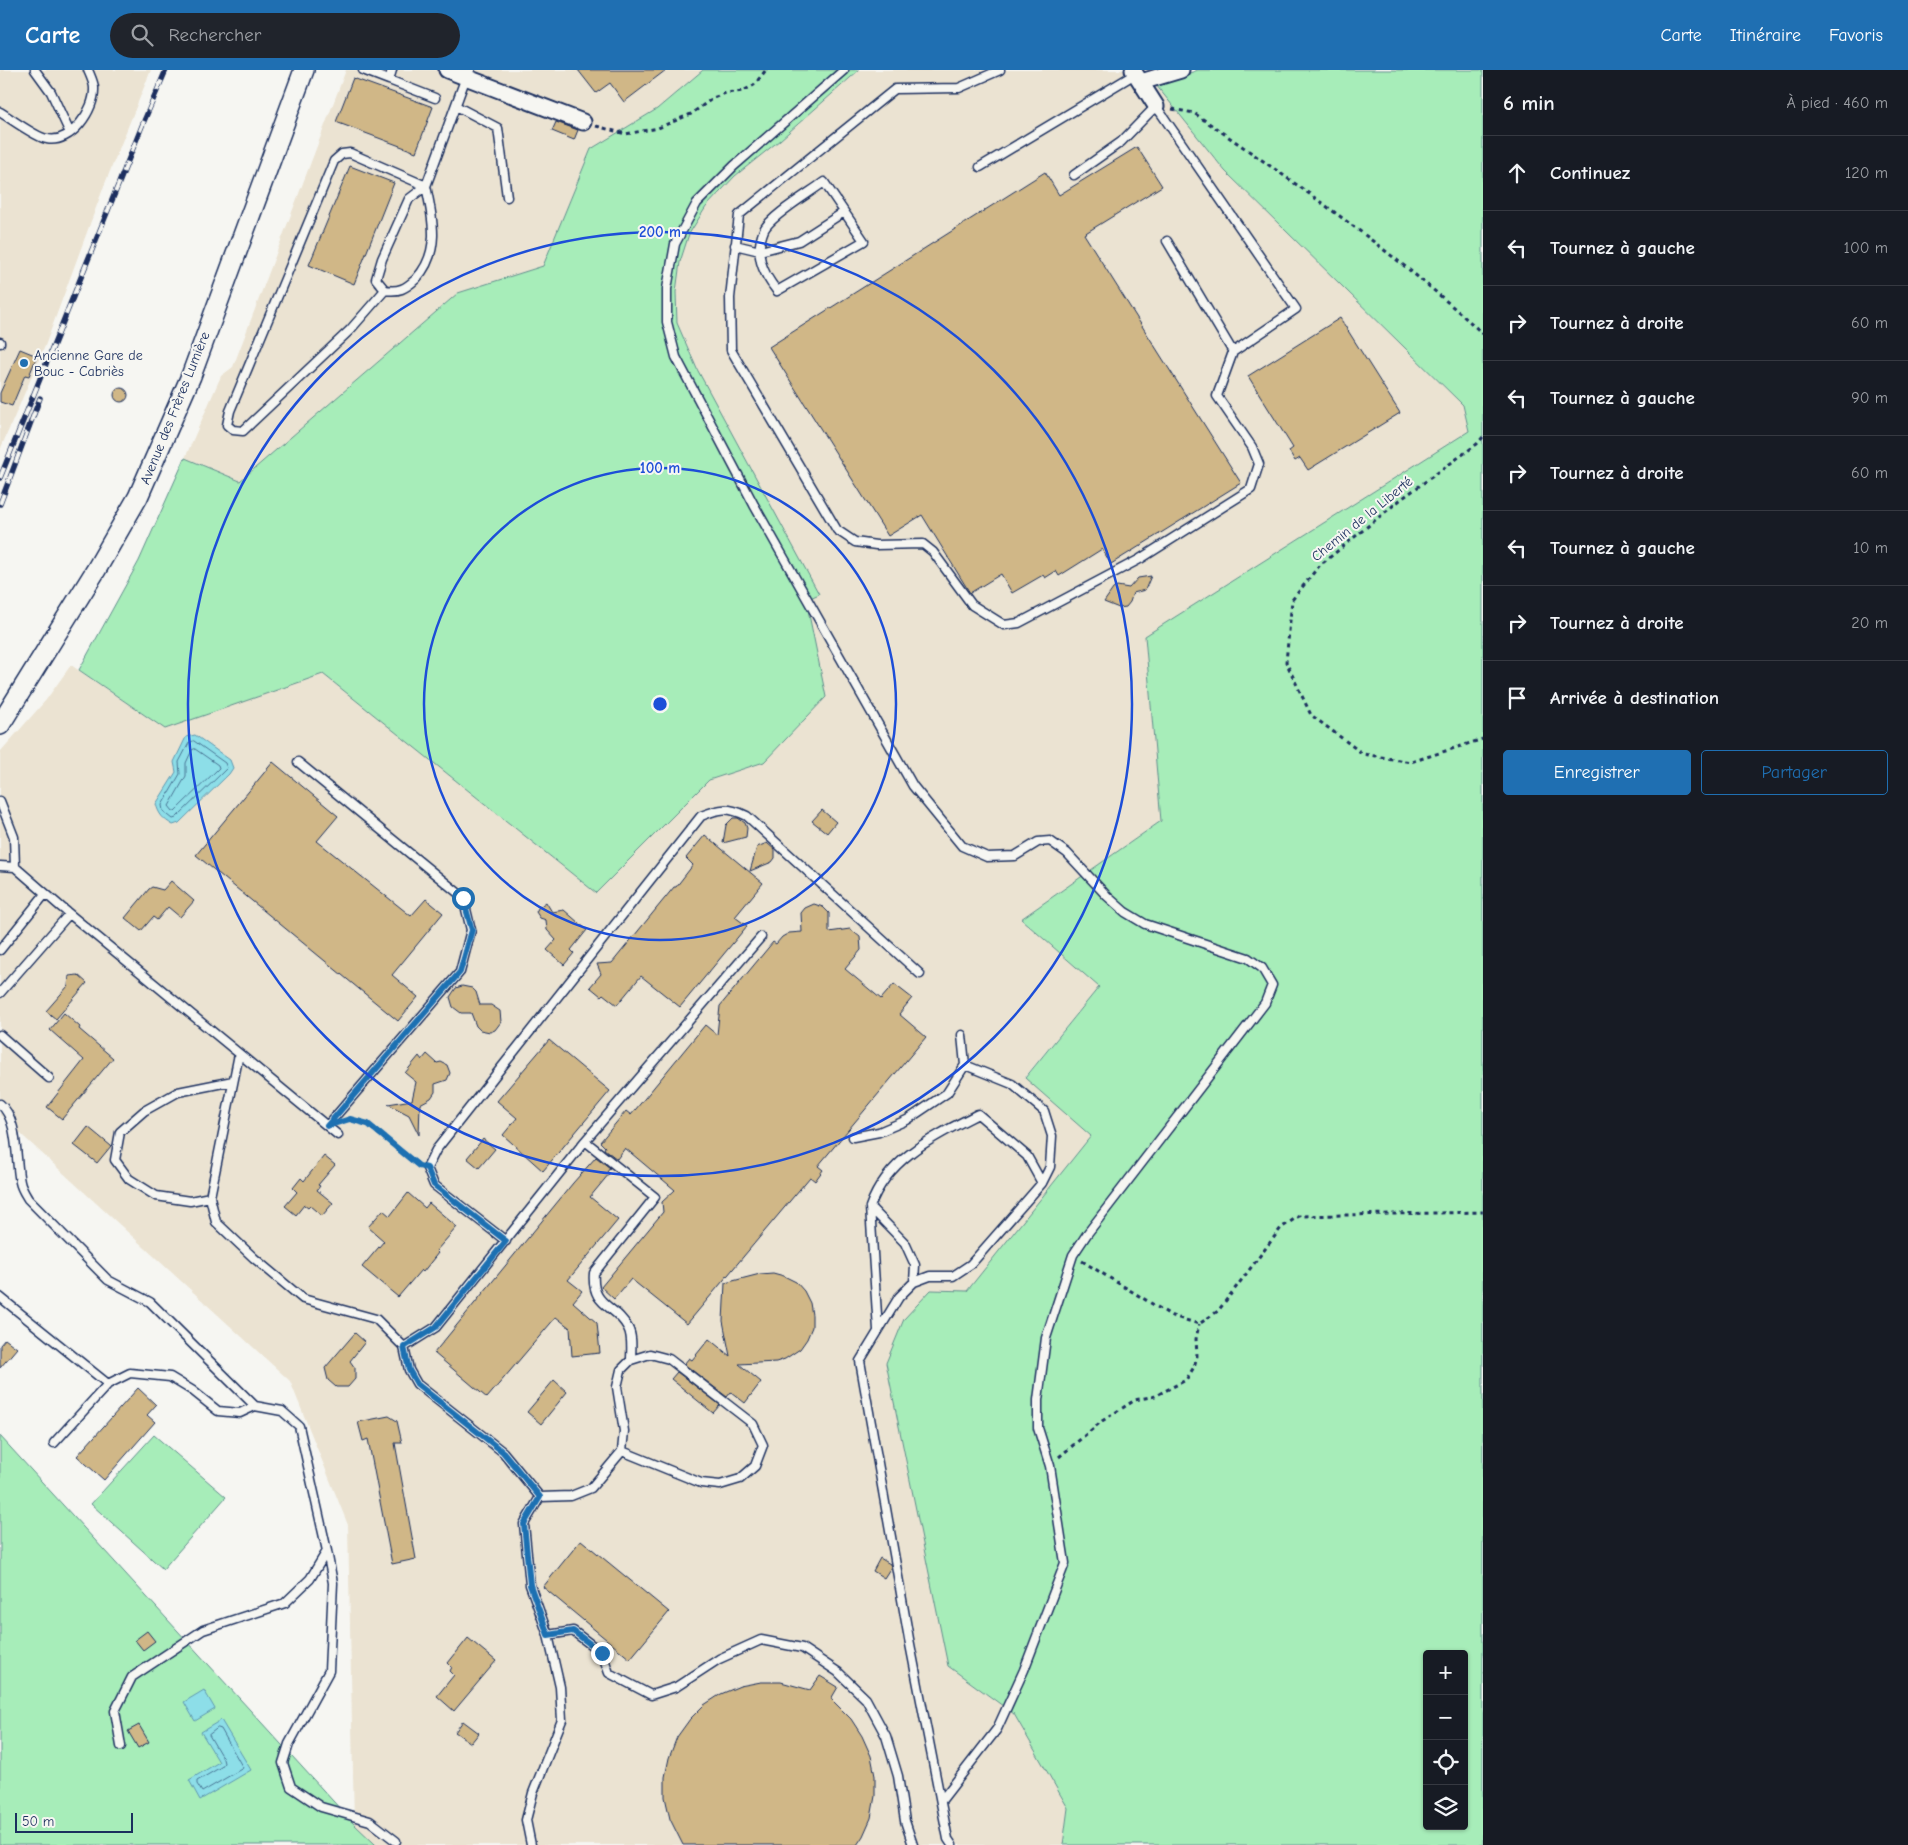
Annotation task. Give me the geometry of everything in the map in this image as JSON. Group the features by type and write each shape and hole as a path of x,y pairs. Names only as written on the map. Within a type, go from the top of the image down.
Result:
{"street":[{"name":"Avenue des Frères Lumière","path":"0,725 96,570 138,497 191,376 304,70"},
{"path":"447,70 468,74 583,122"},
{"path":"1156,106 1136,75 1181,70"}],"lane":[{"path":"36,70 51,92 70,133"},
{"path":"0,112 46,140 61,139 76,129 90,109 95,88 88,70"},
{"path":"362,70 435,98"},
{"path":"389,80 392,70"},
{"path":"844,70 734,166 697,203 675,244 666,289 667,322 676,357 758,514 913,786 962,846 987,857 1015,856 1038,842 1050,841 1068,853 1107,896 1132,916 1145,924 1248,958 1262,968 1272,985 1265,1003 1087,1234 1073,1255 1046,1338 1038,1400 1038,1428 1050,1466 1065,1563 1024,1670 997,1729 941,1801"},
{"path":"1000,70 959,88 895,89 739,215 730,298 731,350 837,530 856,542 876,545 923,544 934,552 972,605 1004,625 1018,623 1140,559 1251,490 1259,464 1252,447 1217,396 1233,352 1296,309 1156,106 1121,142 1074,175"},
{"path":"426,186 432,212 434,243 425,268 409,286 396,292 385,290 376,279 382,259 409,199 426,186 468,74"},
{"path":"980,167 1136,75"},
{"path":"456,106 498,128 507,197"},
{"path":"385,290 350,330 243,431 233,430 227,425 230,412 334,160 342,154 350,153 426,186"},
{"path":"824,182 864,241 777,290 762,268 760,251 764,229 773,219 824,182"},
{"path":"735,246 760,251 799,241 844,212"},
{"path":"1167,241 1233,352"},
{"path":"298,762 463,898 472,930 460,972 327,1126"},
{"path":"0,801 14,838 16,867"},
{"path":"506,1241 434,1185 427,1168 436,1150 701,816 716,810 731,809 748,816 920,974"},
{"path":"0,866 16,867 69,914 338,1135"},
{"path":"0,950 45,894"},
{"path":"0,993 69,914"},
{"path":"404,1347 436,1327 585,1142 761,937"},
{"path":"0,1035 49,1078"},
{"path":"853,1137 879,1132 907,1120 947,1093 965,1065 962,1035"},
{"path":"239,1054 210,1197 216,1222 254,1258 303,1299 376,1319 404,1347 409,1370 417,1384 503,1452 540,1497"},
{"path":"952,1845 948,1839 909,1639 860,1361 898,1298 914,1282 930,1276 953,1276 972,1264 1042,1183 1050,1167 1052,1136 1044,1111 1012,1084 965,1065"},
{"path":"210,1197 190,1201 156,1196 129,1179 115,1160 120,1132 144,1110 178,1092 233,1081"},
{"path":"0,1104 7,1109 14,1131 20,1184 28,1199 108,1280 150,1302 255,1406 282,1411 299,1426 333,1583 329,1671 289,1744 283,1763 291,1787 321,1807 370,1821 396,1841"},
{"path":"878,1330 870,1207 876,1190 903,1158 936,1136 978,1114 1027,1156 1042,1183"},
{"path":"585,1142 655,1197 594,1273 593,1288 603,1304 627,1326 630,1334 632,1360"},
{"path":"870,1207 905,1243 915,1265 914,1282"},
{"path":"0,1297 108,1384"},
{"path":"540,1497 571,1496 590,1488 622,1451 624,1431 617,1387 621,1370 632,1360 650,1354 669,1359 753,1424 763,1445 754,1466 740,1479 720,1485 701,1483 622,1451"},
{"path":"54,1443 108,1384 130,1373 170,1377 193,1391 218,1411 240,1413 255,1406"},
{"path":"531,1845 526,1820 533,1793 562,1720 560,1687 548,1635 530,1585 524,1524 540,1497"},
{"path":"121,1746 115,1711 132,1677 203,1630 285,1602 310,1580 327,1551"},
{"path":"548,1635 573,1631 602,1653 609,1673 650,1695 676,1687 719,1659 761,1640 802,1648 838,1672 866,1699 886,1736 898,1776 905,1821 913,1845"}],"path":[{"path":"583,122 626,134 658,128 691,114 713,98 726,93 743,91 754,85 766,70"},
{"path":"1156,106 1194,113 1259,158 1363,233 1443,297 1483,334"},
{"name":"Chemin de la Liberté","path":"1483,437 1400,500 1319,566 1292,600 1286,662 1311,715 1363,754 1411,762 1483,739"},
{"path":"327,1126 350,1119 368,1124 419,1166 427,1168"},
{"path":"1050,1466 1102,1420 1135,1400 1155,1396 1186,1380 1194,1367 1197,1356 1196,1339 1199,1324 1218,1311 1280,1228 1299,1216 1483,1212"},
{"path":"1073,1255 1172,1316 1199,1324"}],"shaded area":[{"path":"0,70 151,70 104,186 45,346 0,450"},
{"path":"346,70 703,70 657,109 591,149 543,266 458,293 240,481 185,458 221,376 233,367"},
{"path":"859,70 1142,70 1225,171 1463,405 1469,431 1145,636 1161,821 1021,919 1099,987 1025,1077 1091,1136 967,1291 931,1290 948,1666 1014,1714 1068,1808 1063,1845 376,1845 354,1824 348,1525 290,1381 0,1115 0,752 46,700 71,665 165,729 323,674 596,893 709,780 764,762 806,600 818,594 697,369 677,323 676,292 680,262 689,234 706,207 735,176 780,140"}],"green space":[{"path":"703,70 859,70 780,140 735,176 706,207 689,234 680,262 676,292 677,323 697,369 819,594 806,600 826,697 764,762 709,780 596,893 323,674 165,729 79,670 139,561 185,458 240,481 458,293 543,266 591,149 657,109"},
{"path":"1198,70 1483,70 1483,1845 1063,1845 1068,1808 1014,1714 948,1666 886,1363 904,1319 931,1290 967,1291 1091,1136 1025,1078 1099,987 1021,919 1161,821 1145,636 1469,431 1463,405 1225,171 1156,85"},
{"path":"154,1435 226,1497 163,1569 91,1504"},
{"path":"0,1436 354,1824 376,1845 0,1845"}],"water":[{"path":"195,735 230,760 233,768 179,823 173,825 162,816 156,804 176,772 174,762 186,737"},
{"path":"204,1690 215,1709 195,1721 184,1702"},
{"path":"221,1720 251,1770 200,1800 189,1780 219,1762 201,1732"}],"building":[{"path":"578,70 666,70 624,102 610,83 596,93"},
{"path":"353,78 433,107 416,152 336,122"},
{"path":"556,122 578,130 574,140 552,131"},
{"path":"1137,147 1162,186 1084,234 1241,483 1111,564 1102,549 1059,576 1056,571 1045,578 1043,575 1012,593 1001,574 970,593 922,515 888,536 769,347 1045,172 1059,195"},
{"path":"350,166 394,183 354,284 309,265"},
{"path":"1340,318 1400,413 1308,470 1300,458 1295,461 1289,451 1293,448 1248,376"},
{"path":"20,349 37,356 29,376 25,375 12,406 0,402 0,393"},
{"path":"118,388 124,388 128,395 124,402 118,402 114,398 114,392"},
{"path":"1151,576 1145,590 1133,593 1126,607 1119,608 1104,602 1117,586 1129,588 1138,578"},
{"path":"273,762 338,816 317,841 411,916 426,899 443,913 392,975 418,997 398,1021 196,855"},
{"path":"822,810 836,822 827,833 812,821"},
{"path":"733,818 738,818 745,823 747,828 746,837 723,843 726,825"},
{"path":"705,835 763,883 735,917 747,926 680,1007 641,976 617,1005 603,994 601,996 590,987 601,974 597,964 612,963 674,887 676,887 693,865 686,858"},
{"path":"767,843 775,850 775,858 772,862 750,871 757,847"},
{"path":"171,881 194,901 180,917 168,907 157,920 153,917 141,931 125,918 149,889 152,887 163,890"},
{"path":"546,902 552,912 564,910 587,930 571,950 574,953 564,965 547,950 556,940 547,930 546,920 540,918 536,912"},
{"path":"814,904 823,907 829,913 829,932 850,929 860,937 861,950 845,969 881,999 894,984 912,998 899,1014 926,1037 818,1166 823,1170 815,1181 810,1177 687,1324 631,1279 614,1299 601,1287 663,1212 662,1202 675,1190 625,1148 617,1159 604,1149 605,1147 600,1142 626,1111 631,1115 705,1025 717,1035 720,1006 773,942 776,944 789,933 802,932 801,913 805,908"},
{"path":"78,975 87,983 56,1019 46,1011 68,986 69,976"},
{"path":"462,986 472,988 476,992 480,1005 491,1005 500,1011 501,1022 495,1030 490,1032 480,1030 476,1026 471,1013 461,1013 453,1007 450,997 456,988"},
{"path":"64,1013 80,1027 79,1029 113,1058 62,1119 47,1107 84,1060 50,1030"},
{"path":"549,1040 610,1091 543,1171 503,1135 517,1118 497,1101"},
{"path":"427,1054 437,1063 441,1062 447,1065 450,1073 447,1080 435,1084 435,1092 431,1098 420,1104 419,1135 409,1115 388,1104 412,1100 416,1082 405,1073 419,1056 422,1060"},
{"path":"88,1127 111,1146 97,1163 74,1145"},
{"path":"483,1139 495,1149 479,1168 467,1158"},
{"path":"324,1156 335,1165 318,1185 320,1186 317,1190 333,1203 322,1216 310,1206 308,1208 304,1205 296,1215 285,1206 297,1192 293,1188 301,1178 304,1181"},
{"path":"596,1157 610,1168 607,1172 609,1174 590,1197 618,1220 568,1280 582,1291 573,1302 597,1323 600,1353 572,1356 570,1328 556,1317 487,1398 434,1353"},
{"path":"408,1193 425,1208 429,1203 457,1227 436,1251 438,1253 423,1272 421,1270 398,1297 362,1267 384,1241 368,1227 383,1210 390,1216"},
{"path":"773,1273 796,1282 804,1291 810,1303 812,1327 800,1349 785,1359 776,1362 739,1364 761,1382 745,1403 731,1392 727,1397 684,1364 689,1358 692,1360 709,1339 730,1356 723,1321 725,1283 760,1274"},
{"path":"355,1333 365,1342 350,1361 355,1368 355,1379 348,1387 336,1387 328,1380 325,1368"},
{"path":"5,1339 17,1348 0,1368 0,1345"},
{"path":"677,1372 720,1405 713,1413 671,1379"},
{"path":"554,1380 567,1392 541,1424 527,1412"},
{"path":"138,1388 156,1405 147,1415 155,1422 104,1480 77,1456"},
{"path":"389,1416 397,1421 402,1443 395,1443 416,1559 392,1564 368,1439 363,1441 358,1422"},
{"path":"581,1540 669,1612 630,1659 543,1587"},
{"path":"880,1558 890,1564 891,1567 884,1578 873,1571"},
{"path":"147,1631 155,1641 143,1650 135,1640"},
{"path":"468,1638 496,1661 454,1711 437,1696 454,1675 450,1671 452,1667 448,1663"},
{"path":"820,1676 838,1687 831,1699 851,1719 862,1736 871,1756 875,1776 875,1796 871,1818 857,1845 683,1845 670,1819 665,1797 665,1777 669,1758 677,1737 690,1719 704,1705 721,1694 740,1686 761,1682 781,1682 810,1690"},
{"path":"463,1721 479,1733 471,1743 455,1732"},
{"path":"139,1725 149,1742 138,1748 128,1731"}],"railway":[{"path":"0,478 166,70"},
{"path":"0,504 40,398"}],"place":[{"name":"Ancienne Gare de Bouc - Cabriès","path":"24,363"}],"route":[{"path":"463,898 472,930 460,972 327,1126 350,1119 368,1124 419,1166 427,1168 434,1185 506,1241 436,1327 404,1347 409,1370 417,1384 503,1452 540,1497 524,1524 530,1585 548,1635 573,1631 602,1653"}]}
